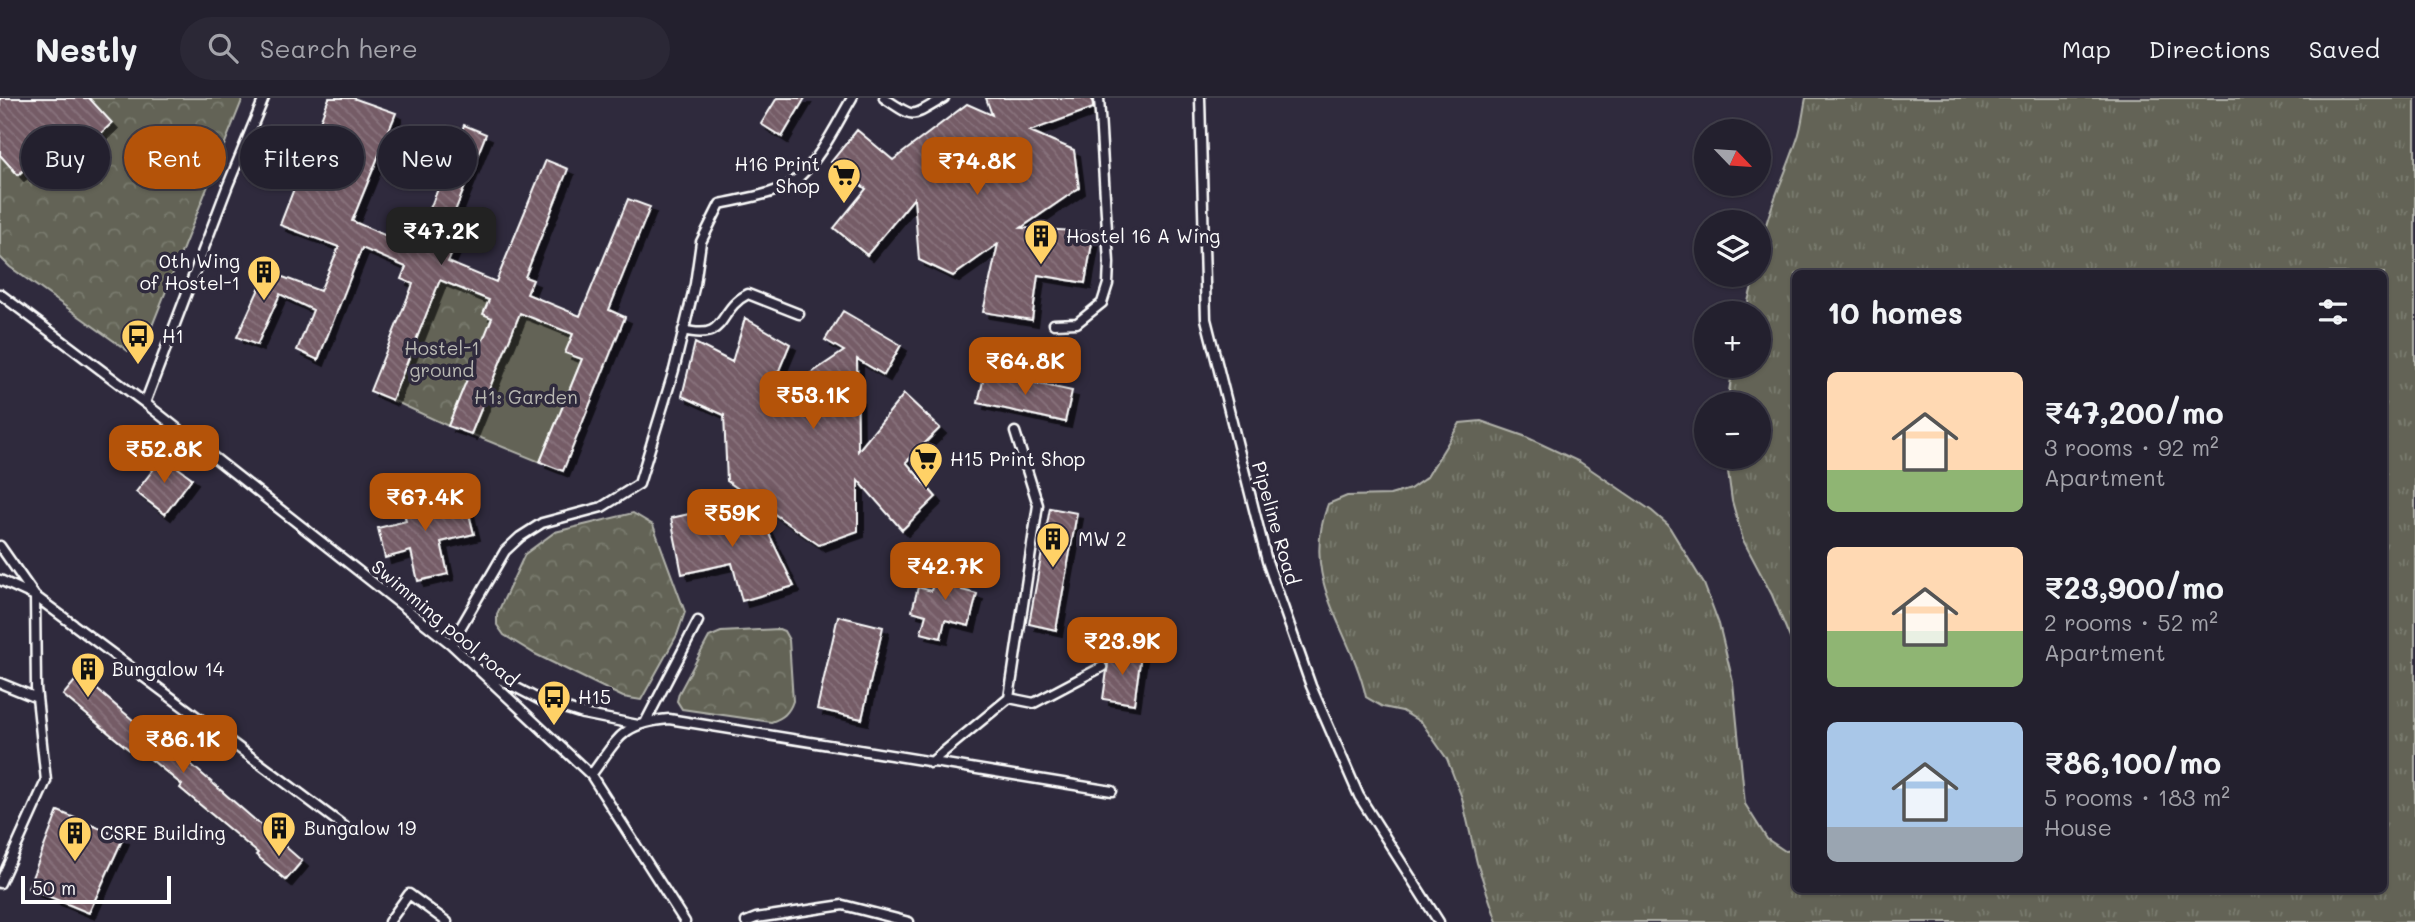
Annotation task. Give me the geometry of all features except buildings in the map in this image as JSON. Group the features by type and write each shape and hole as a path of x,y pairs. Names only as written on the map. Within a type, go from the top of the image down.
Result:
{"lane":[{"path":"145,403 264,98"},
{"path":"451,644 505,551 512,544 542,523 602,507 639,484 683,330 702,242 720,204 771,192 796,181 816,157 852,98"},
{"path":"884,98 908,114 915,114 944,98"},
{"path":"1054,324 1077,323 1102,303 1108,284 1110,264 1099,98"},
{"name":"Pipeline Road","path":"1200,98 1206,319 1267,561 1311,686 1359,796 1439,922"},
{"name":"Swimming pool road","path":"0,294 145,403 478,668 591,775 685,922"},
{"path":"683,330 700,334 713,331 726,317 735,300 748,294 799,314"},
{"path":"930,763 1009,698 1038,505 1014,432"},
{"path":"0,546 35,596 37,698 46,781 0,883"},
{"path":"0,580 35,596 345,827"},
{"path":"642,723 698,621"},
{"path":"1009,698 1034,703 1102,667"},
{"path":"478,668 542,701 583,714 642,723"},
{"path":"0,683 37,698"},
{"path":"591,775 622,732 642,723 669,719 1112,791"},
{"path":"389,922 409,894 447,922"},
{"path":"747,922 756,918 843,905 909,922"}],"green space":[{"path":"0,98 243,98 226,141 226,126 124,126 124,189 207,189 148,336 128,351 10,267 0,257"},
{"path":"1806,98 2415,98 2415,922 1497,922 1477,863 1462,798 1447,759 1422,723 1402,711 1383,707 1366,697 1359,672 1330,603 1319,557 1321,532 1328,504 1347,496 1390,495 1410,489 1427,477 1460,423 1481,421 1524,436 1580,462 1668,525 1704,584 1719,624 1733,682 1745,804 1767,839 1785,851 1792,850 1792,893 2387,893 2387,270 1792,270 1792,643 1772,595 1743,540 1732,501 1728,469 1771,469 1771,392 1729,392 1731,378 1771,378 1771,301 1748,301 1752,287 1771,287 1772,206 1799,135"},
{"name":"Hostel-1 ground","path":"440,280 499,305 448,426 392,400"},
{"name":"H1: Garden","path":"520,313 573,334 566,353 582,359 540,462 471,434"},
{"path":"633,513 653,525 685,612 677,635 641,700 623,697 535,654 504,635 497,625 497,614 525,554 555,532"},
{"path":"784,631 789,640 793,701 790,709 779,719 771,722 682,709 677,701 679,693 709,637 721,632"}],"place":[{"name":"H16 Print Shop","path":"844,205"},
{"name":"Hostel 16 A Wing","path":"1041,266"},
{"name":"0th Wing of Hostel-1","path":"264,302"},
{"name":"H1","path":"138,366"},
{"name":"H15 Print Shop","path":"926,489"},
{"name":"MW 2","path":"1053,569"},
{"name":"Bungalow 14","path":"88,699"},
{"name":"H15","path":"554,727"},
{"name":"Bungalow 19","path":"279,858"},
{"name":"CSRE Building","path":"75,863"}]}
